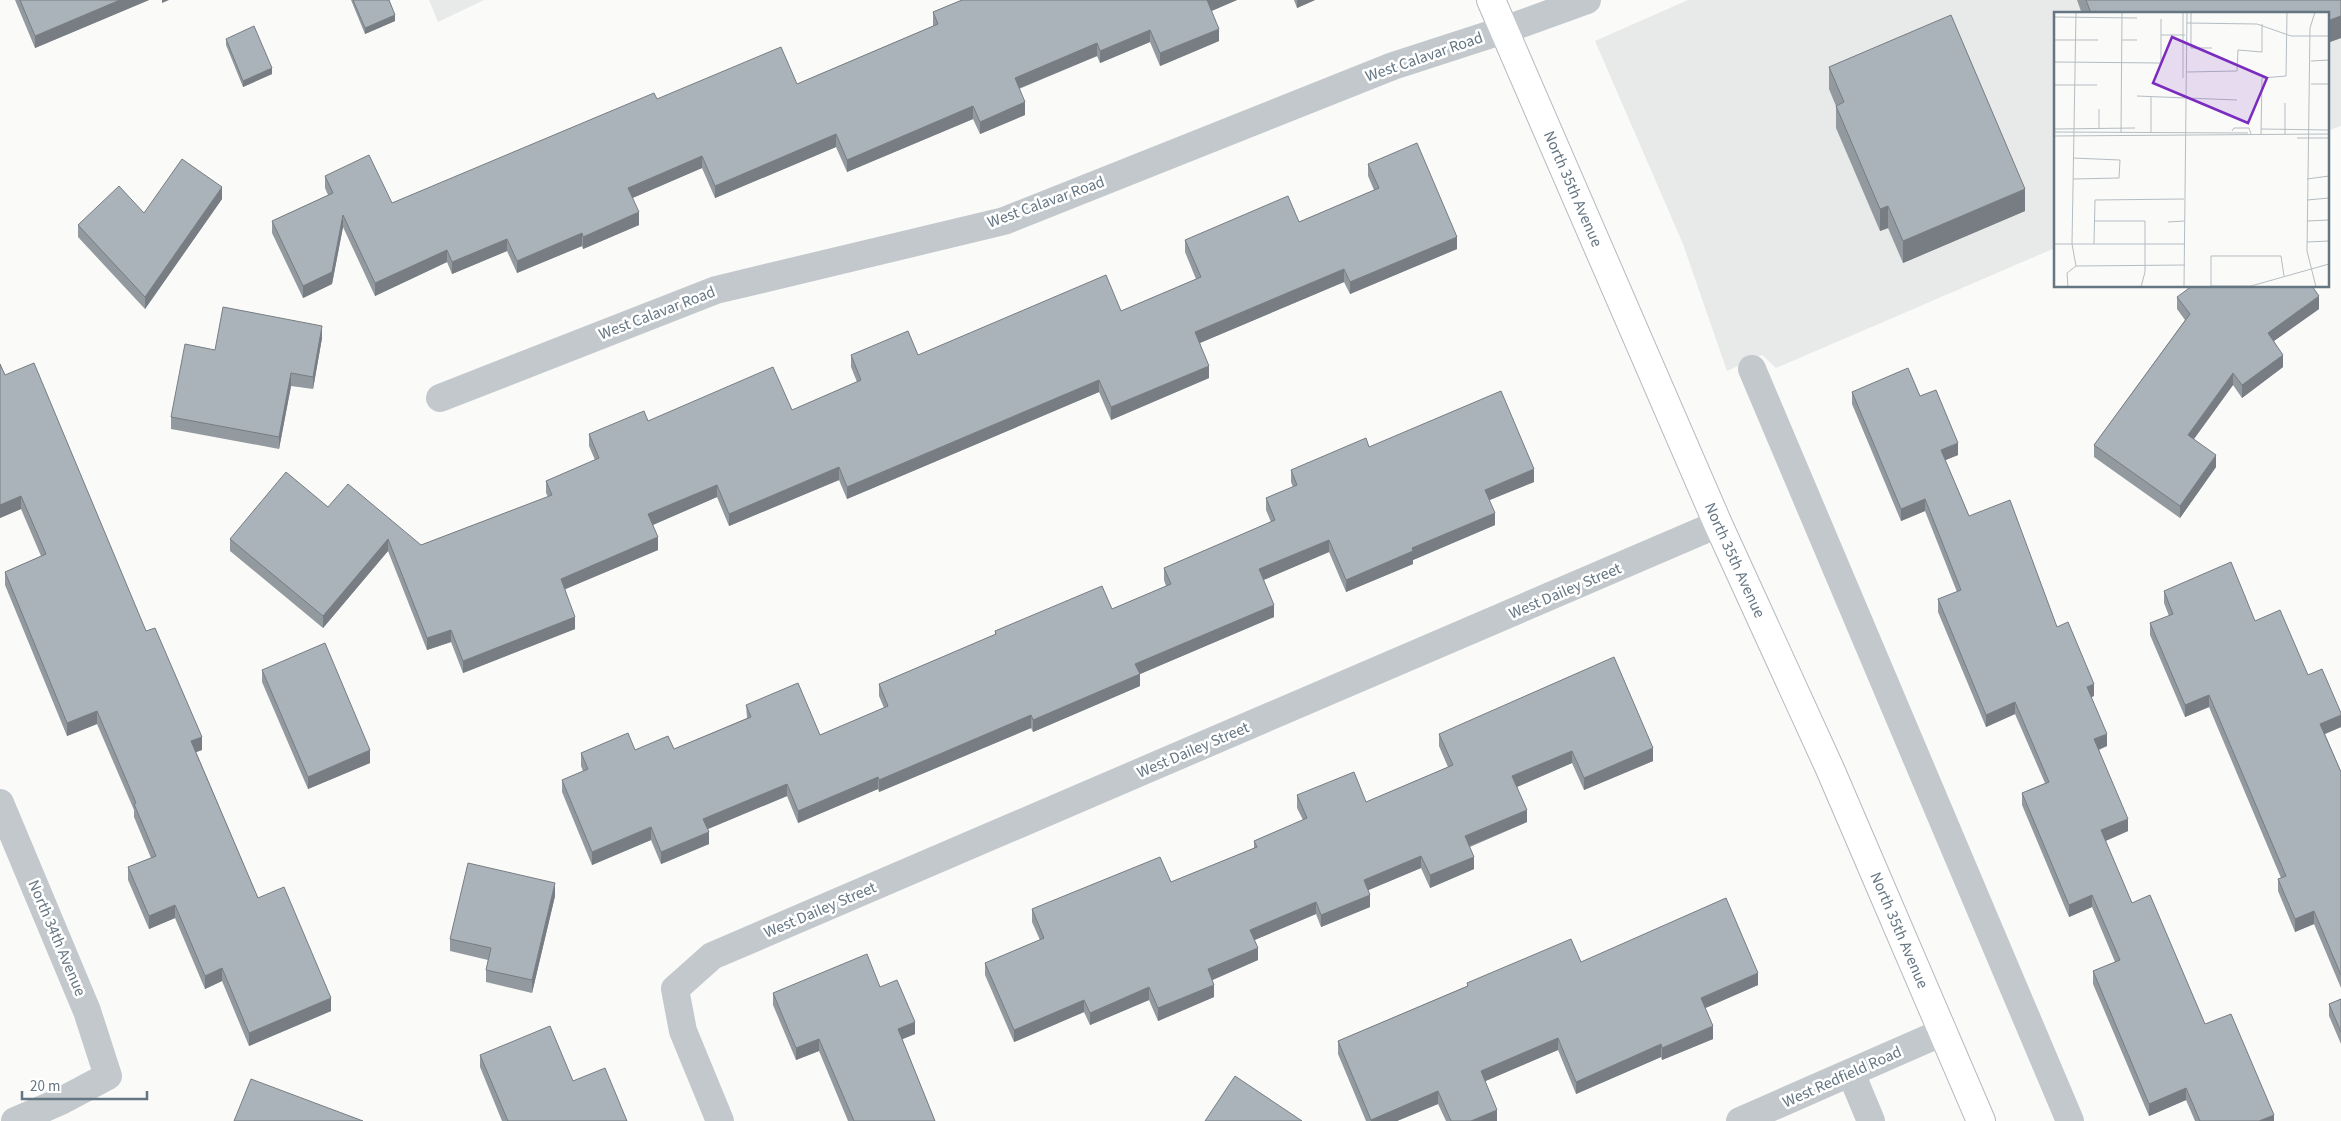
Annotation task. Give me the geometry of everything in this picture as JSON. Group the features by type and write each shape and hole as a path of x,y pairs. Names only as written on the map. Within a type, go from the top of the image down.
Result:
{"main road":[{"name":"North 35th Avenue","path":"1491,0 1718,524 1830,769 1981,1121"}],"street":[{"name":"West Calavar Road","path":"440,398 716,290 1004,221 1393,66 1504,30 1587,0"},
{"path":"1752,369 2070,1121"},
{"name":"West Dailey Street","path":"720,1121 683,1031 675,989 712,956 1718,524"},
{"name":"North 34th Avenue","path":"0,803 87,1012 108,1076 61,1102 15,1121"},
{"name":"West Redfield Road","path":"1740,1121 1943,1032"},
{"path":"1850,1073 1871,1121"}],"shaded area":[{"path":"429,0 484,0 438,22"},
{"path":"1688,0 2341,0 2341,126 2328,131 2328,12 2054,12 2054,248 1776,368 1762,355 1727,371 1683,244 1595,41"}],"building":[{"path":"20,0 120,0 35,36"},
{"path":"353,0 389,0 395,15 365,28"},
{"path":"962,0 1207,0 1219,29 1160,53 1150,30 1100,51 1097,43 1015,78 1025,102 980,122 973,106 847,160 836,134 715,186 702,156 628,188 639,212 583,237 582,233 517,261 507,239 452,262 447,250 375,283 343,215 332,272 303,286 272,221 333,193 325,176 369,155 392,203 654,93 657,99 781,47 797,84 938,24 933,12"},
{"path":"2086,0 2341,0 2341,16 2328,21 2328,12 2091,12"},
{"path":"1951,15 2025,189 1903,241 1888,206 1880,209 1836,106 1844,102 1829,67"},
{"path":"254,26 272,68 243,81 226,39"},
{"path":"1417,143 1457,237 1350,282 1344,269 1195,332 1209,366 1111,407 1099,380 847,487 839,467 729,514 717,485 648,514 658,537 561,579 575,617 463,661 451,630 427,638 388,539 323,616 230,539 286,472 328,507 348,484 421,545 552,495 546,481 599,458 589,434 644,411 648,421 773,367 792,410 861,380 851,355 908,331 918,355 1106,275 1121,311 1201,277 1185,240 1288,196 1299,222 1379,188 1368,164"},
{"path":"182,159 222,187 145,297 78,225 119,186 144,213"},
{"path":"2189,288 2313,288 2319,296 2268,333 2283,355 2242,385 2233,373 2188,435 2216,455 2180,506 2094,445 2190,314 2177,297"},
{"path":"223,307 322,326 313,377 291,373 279,437 171,417 185,344 215,350"},
{"path":"34,363 146,631 155,628 202,737 191,741 258,898 284,887 331,998 249,1033 222,968 205,976 175,905 149,916 128,867 156,856 134,804 136,803 97,711 67,723 5,572 46,554 21,496 0,505 0,364 5,375"},
{"path":"1908,368 1920,396 1936,390 1958,443 1941,450 1969,516 2010,500 2057,627 2068,622 2094,684 2087,687 2107,734 2094,739 2128,819 2101,830 2132,903 2150,895 2205,1024 2231,1014 2274,1115 2259,1121 2200,1121 2186,1088 2149,1104 2093,971 2120,960 2092,895 2069,905 2022,793 2049,782 2015,702 1986,715 1938,599 1961,590 1925,499 1901,509 1852,392"},
{"path":"1501,391 1534,469 1485,490 1495,513 1412,548 1413,551 1346,580 1329,540 1259,569 1274,605 1135,664 1140,674 1033,720 1031,715 879,780 878,777 798,811 787,784 703,819 709,832 661,852 651,827 592,852 562,780 588,769 581,753 628,733 635,750 668,736 674,749 751,717 746,705 798,683 820,735 888,706 879,684 996,634 995,631 1102,586 1112,609 1171,584 1164,568 1275,520 1266,498 1297,485 1291,470 1366,438 1369,447"},
{"path":"2231,562 2255,621 2280,610 2308,675 2322,669 2341,713 2341,715 2320,724 2341,772 2341,975 2314,911 2295,919 2278,879 2286,876 2209,695 2185,705 2150,623 2173,614 2164,591"},
{"path":"325,643 370,750 308,777 262,670"},
{"path":"1614,657 1653,748 1584,778 1572,751 1512,776 1527,810 1465,836 1474,857 1430,875 1421,856 1364,880 1370,895 1321,915 1316,902 1250,930 1258,948 1208,969 1214,985 1158,1008 1149,987 1090,1013 1084,1000 1014,1030 985,963 1044,938 1032,909 1160,857 1171,882 1257,847 1254,841 1307,818 1297,795 1354,772 1366,802 1453,765 1439,734"},
{"path":"468,863 555,883 532,980 486,970 491,948 450,939"},
{"path":"1726,898 1758,973 1701,998 1713,1026 1662,1048 1661,1044 1576,1082 1558,1038 1481,1071 1497,1110 1471,1121 1451,1121 1438,1091 1371,1120 1338,1041 1468,986 1467,983 1571,939 1581,962"},
{"path":"867,954 880,987 897,980 915,1022 898,1029 935,1121 854,1121 819,1039 796,1048 773,993"},
{"path":"2341,999 2341,1032 2329,1004"},
{"path":"550,1026 573,1081 605,1068 627,1121 508,1121 480,1055"},
{"path":"1235,1076 1302,1121 1205,1121"},
{"path":"251,1079 363,1121 234,1121"}]}
